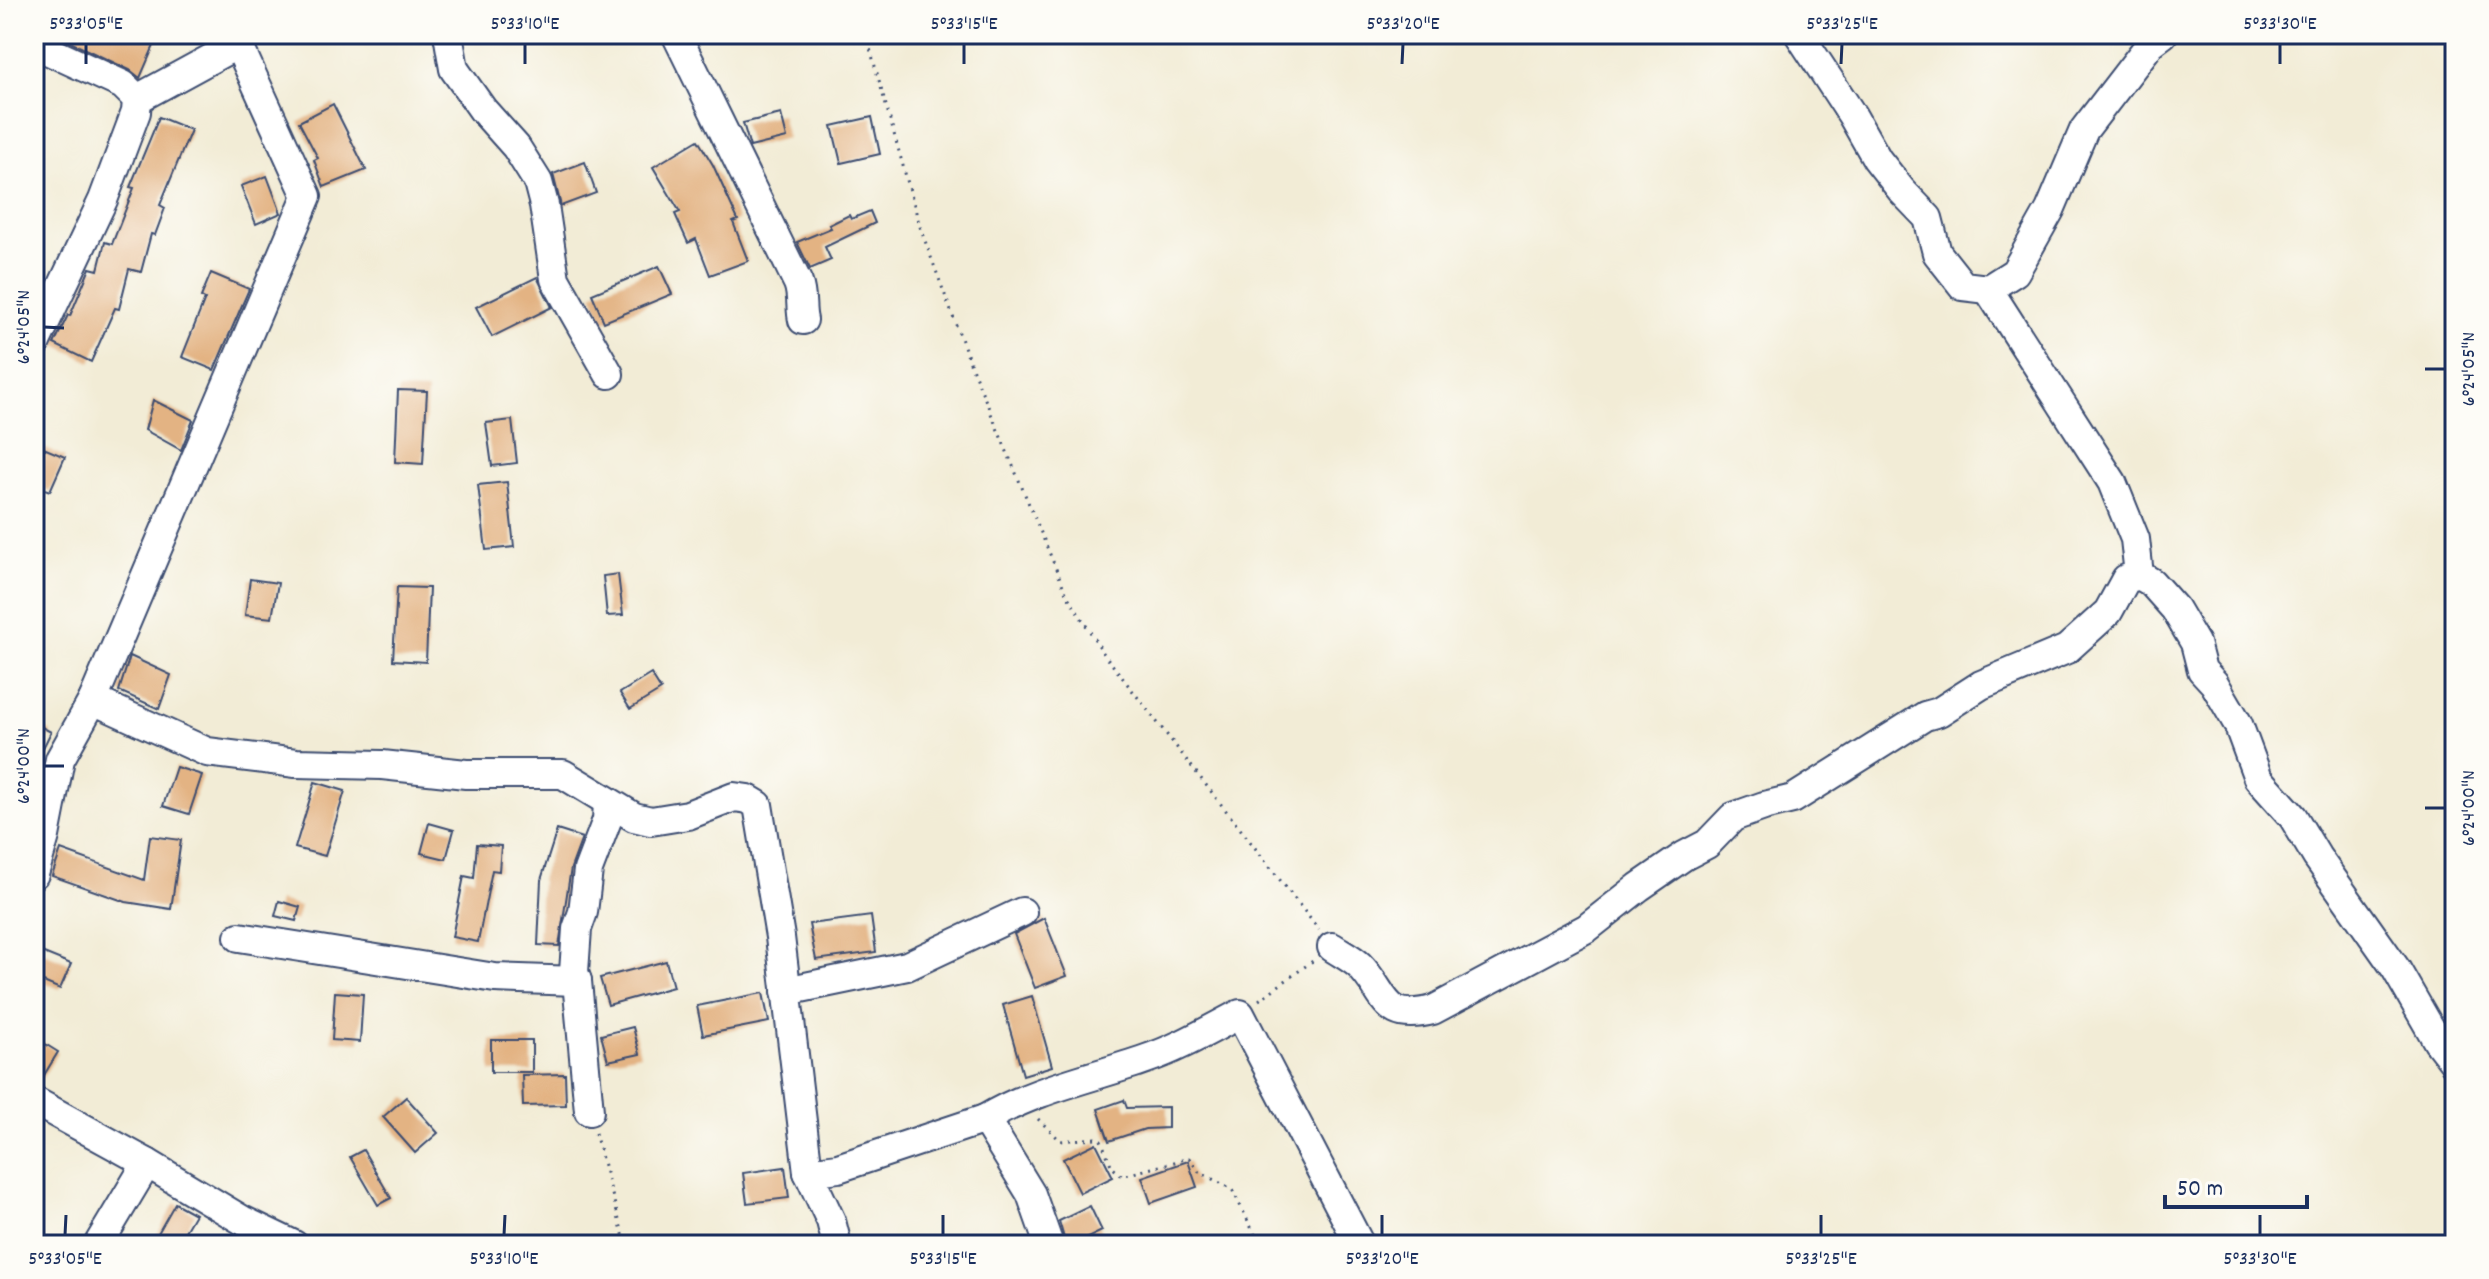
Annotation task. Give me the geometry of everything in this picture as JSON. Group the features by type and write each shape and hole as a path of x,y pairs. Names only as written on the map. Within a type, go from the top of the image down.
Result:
{"street":[{"path":"448,34 454,69 483,110 516,147 538,182 555,279 609,374"},
{"path":"676,34 798,283 803,295 803,320"},
{"path":"1799,34 1877,159 1928,218 1937,253 1963,286 1988,289 2015,272 2050,210 2084,130 2151,43 2163,34"},
{"path":"34,874 60,759 93,700 307,196 244,39 137,99"},
{"path":"34,44 123,85 137,99 136,112 103,200 34,346"},
{"path":"1988,289 2112,482 2135,539 2139,575"},
{"path":"1332,947 1359,965 1383,999 1397,1011 1411,1015 1433,1010 1587,928 1639,887 1707,844 1733,817 1793,799 1925,716 1939,712 1981,685 2067,649 2108,612 2126,579 2139,575 2151,582 2175,609 2195,643 2202,670 2214,683 2238,724 2258,778 2293,817 2317,857 2396,969 2438,1042 2455,1064"},
{"path":"93,700 207,752 296,763 382,765 466,774 563,774 634,817 651,821 688,815 734,797 748,799 758,805 780,937 808,1172 831,1221 837,1245"},
{"path":"589,1111 574,972 577,929 588,870 607,820 608,802"},
{"path":"786,991 907,966 1022,912"},
{"path":"239,937 495,978 577,981"},
{"path":"808,1172 838,1168 985,1119 1024,1099 1168,1051 1240,1014 1360,1245"},
{"path":"34,1101 242,1220 294,1245"},
{"path":"985,1119 1031,1194 1049,1245"},
{"path":"98,1245 147,1163"}],"path":[{"path":"866,34 921,230 972,368 1067,595 1104,654 1332,947 1240,1014"},
{"path":"1024,1099 1042,1125 1061,1141 1101,1140 1112,1167 1122,1176 1189,1158 1199,1172 1232,1189 1260,1245"},
{"path":"589,1111 626,1245"}],"building":[{"path":"53,34 159,34 140,78 130,70"},
{"path":"333,104 366,170 324,187 314,160 318,158 299,122"},
{"path":"781,114 787,138 750,147 743,123"},
{"path":"159,117 191,130 160,205 165,208 155,235 151,234 141,272 129,269 119,309 115,308 91,362 54,344 70,316 90,268 98,270 105,242 112,244 134,188 130,187"},
{"path":"872,117 880,154 841,163 832,126"},
{"path":"698,140 738,220 733,222 748,261 710,275 696,239 688,243 675,214 680,212 653,167"},
{"path":"585,162 596,193 561,206 553,174"},
{"path":"267,176 281,213 256,224 241,186"},
{"path":"870,211 875,223 825,247 831,260 810,269 797,242 831,228 829,225 849,215 851,219"},
{"path":"659,266 672,294 604,322 592,294"},
{"path":"211,273 249,289 214,370 182,357 205,299 201,297"},
{"path":"537,277 552,307 492,337 476,307"},
{"path":"398,390 427,391 423,464 395,462"},
{"path":"153,400 193,420 181,450 145,430"},
{"path":"512,420 517,463 492,466 486,423"},
{"path":"34,444 65,457 50,491 34,485"},
{"path":"507,482 514,547 486,550 478,485"},
{"path":"618,574 623,615 607,616 603,576"},
{"path":"250,579 278,583 272,618 245,615"},
{"path":"397,587 429,588 426,662 393,660"},
{"path":"130,656 171,675 159,709 119,691"},
{"path":"651,674 661,690 630,709 620,693"},
{"path":"34,723 51,732 34,766"},
{"path":"176,767 202,775 189,814 163,806"},
{"path":"315,782 345,791 325,856 295,848"},
{"path":"429,823 454,830 446,859 421,853"},
{"path":"557,830 582,838 571,868 559,946 538,945 541,880"},
{"path":"150,836 181,840 171,909 126,902 52,876 61,850 144,880"},
{"path":"477,844 501,846 499,871 492,870 478,942 452,937 464,876 474,878"},
{"path":"279,901 300,907 296,921 275,916"},
{"path":"871,916 876,952 816,960 809,924"},
{"path":"1044,918 1067,976 1035,988 1014,934"},
{"path":"34,949 71,964 60,989 34,978"},
{"path":"666,961 673,987 608,1005 600,978"},
{"path":"335,992 363,994 360,1042 332,1040"},
{"path":"763,993 769,1022 703,1035 697,1006"},
{"path":"1032,996 1052,1066 1023,1075 1003,1005"},
{"path":"633,1027 640,1054 608,1061 601,1035"},
{"path":"34,1037 58,1052 38,1085 34,1084"},
{"path":"491,1040 532,1040 532,1072 491,1072"},
{"path":"565,1074 566,1105 523,1106 522,1075"},
{"path":"406,1097 438,1133 415,1153 383,1117"},
{"path":"1124,1100 1127,1108 1168,1107 1168,1128 1145,1129 1109,1141 1098,1109"},
{"path":"1096,1143 1113,1177 1080,1193 1063,1159"},
{"path":"363,1150 391,1198 378,1205 350,1157"},
{"path":"1188,1161 1197,1187 1151,1203 1142,1177"},
{"path":"785,1167 789,1198 747,1203 743,1173"},
{"path":"175,1203 195,1214 177,1245 157,1235"},
{"path":"1090,1206 1102,1231 1073,1245 1066,1245 1059,1221"}]}
